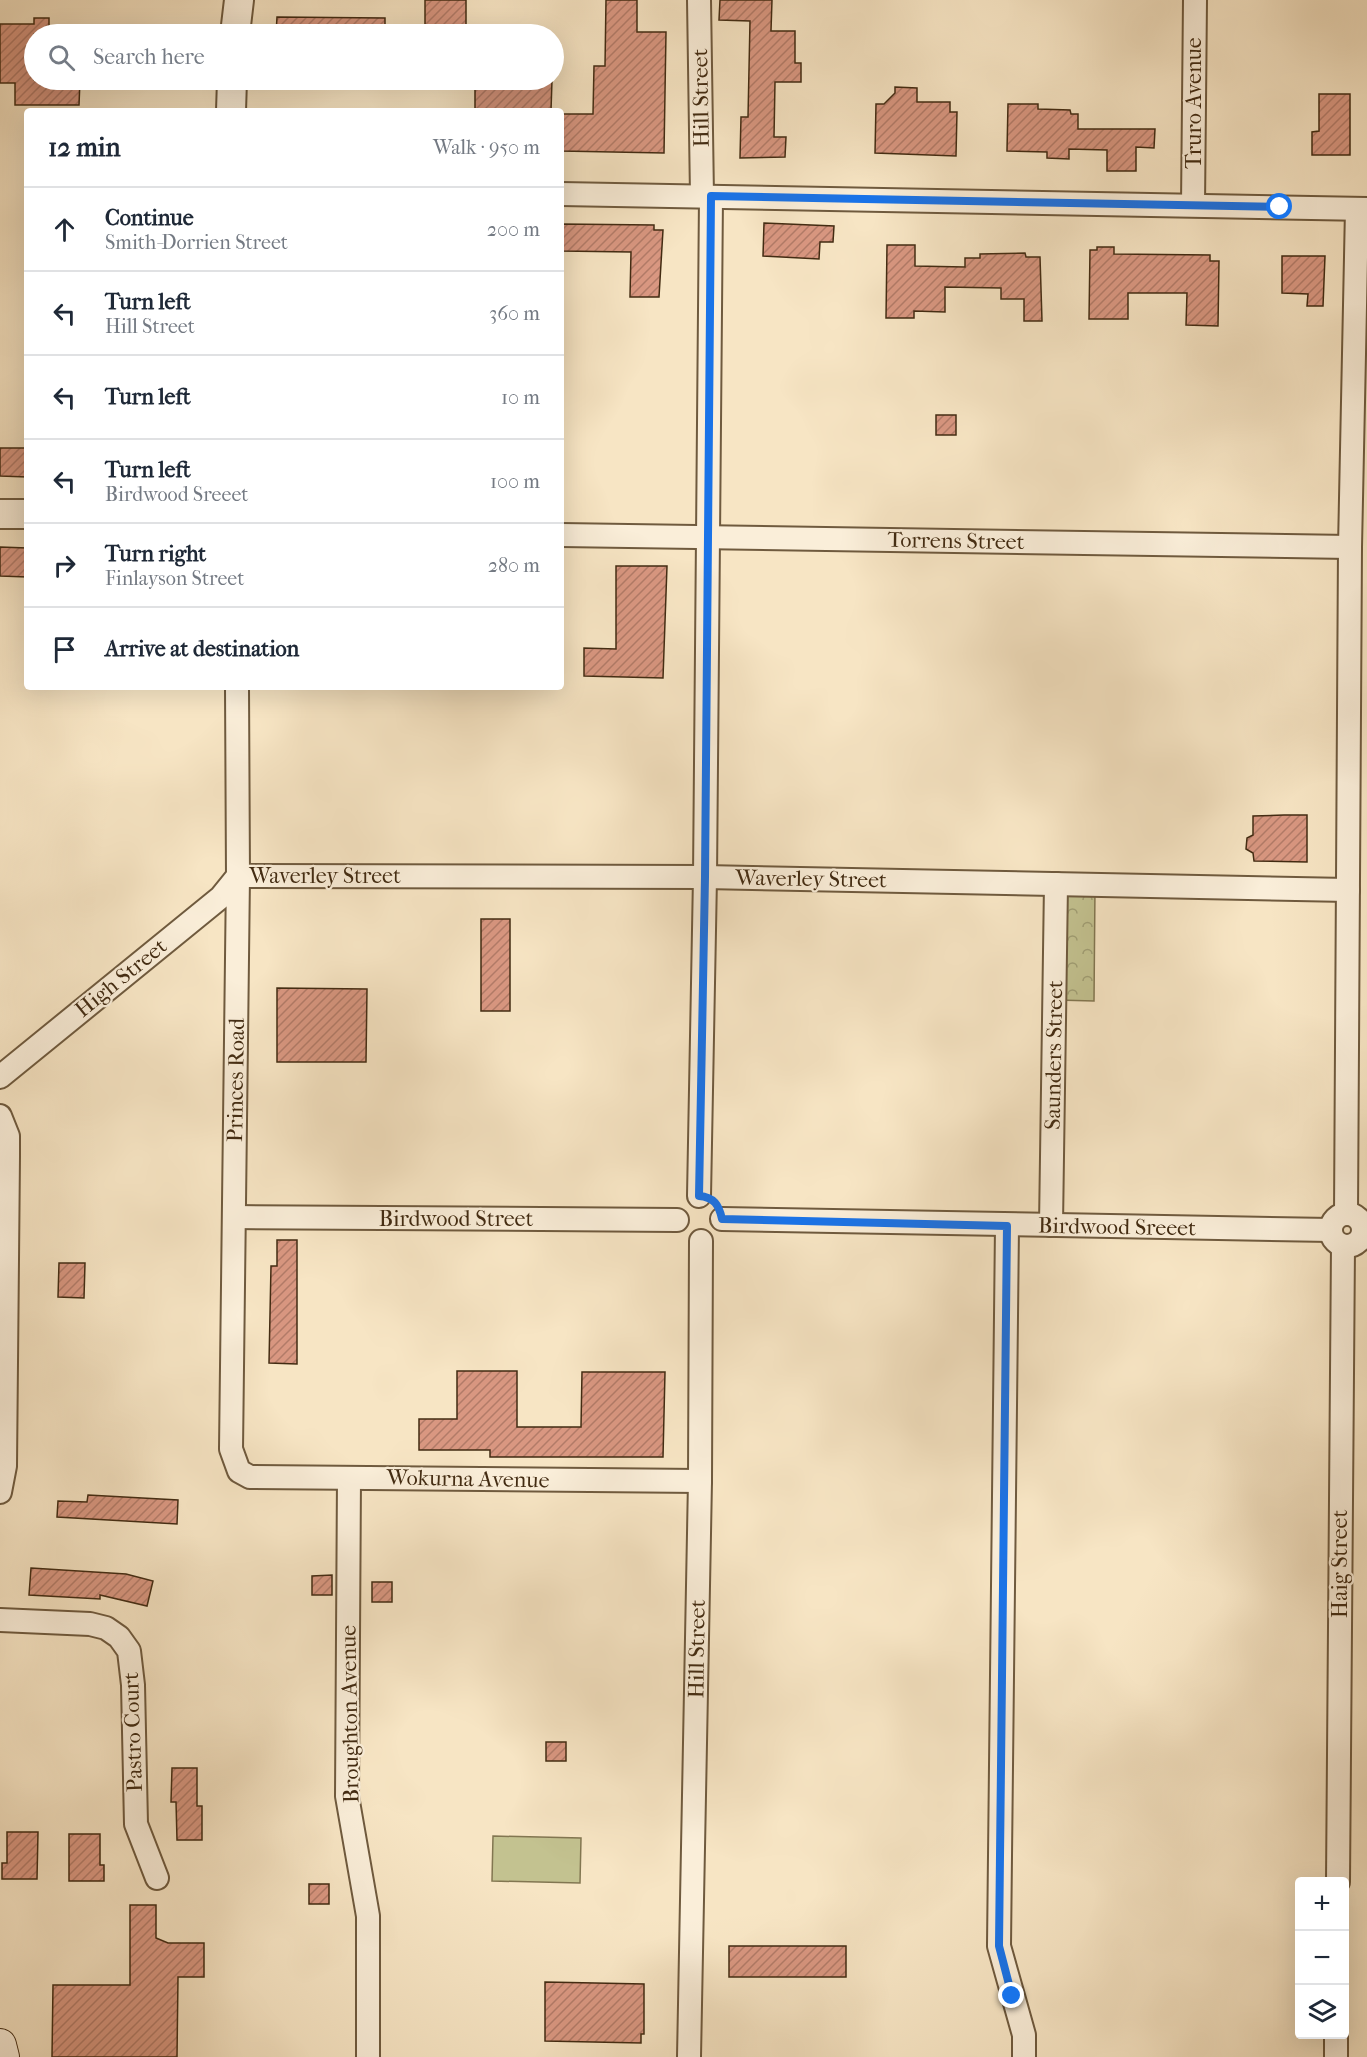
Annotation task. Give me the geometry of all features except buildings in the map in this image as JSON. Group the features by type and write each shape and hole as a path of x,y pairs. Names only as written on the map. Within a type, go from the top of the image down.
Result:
{"main road":[{"path":"0,2045 3,2057"}],"street":[{"path":"236,24 239,0"},
{"name":"Hill Street","path":"699,0 706,196 709,537 699,1196"},
{"name":"Truro Avenue","path":"1193,205 1195,0"},
{"path":"231,108 232,90"},
{"path":"564,194 1362,209"},
{"name":"Haig Street","path":"1338,1877 1340,1230 1348,890 1350,547 1362,209"},
{"path":"0,514 24,514"},
{"name":"Torrens Street","path":"564,535 1350,547"},
{"name":"Princes Road","path":"237,690 238,876 231,1449 238,1471"},
{"name":"Waverley Street","path":"238,876 705,877 1348,890"},
{"name":"High Street","path":"0,1077 221,897 238,876"},
{"name":"Saunders Street","path":"1052,1225 1056,884"},
{"path":"0,1116 8,1136 5,1466 0,1491"},
{"path":"699,1196 712,1199 719,1206 722,1219 713,1236 701,1241 688,1238 680,1230 677,1220 680,1207 687,1200 699,1196"},
{"name":"Birdwood Street","path":"234,1217 677,1220"},
{"path":"1340,1230 1358,1218 1365,1232"},
{"name":"Birdwood Sreeet","path":"722,1219 1007,1226 1340,1230"},
{"path":"1007,1226 999,1946 1024,2035 1024,2057"},
{"name":"Hill Street","path":"689,2057 700,1481 701,1241"},
{"name":"Wokurna Avenue","path":"238,1471 250,1477 700,1481"},
{"name":"Broughton Avenue","path":"349,1478 348,1796 369,1916 368,2057"},
{"name":"Pastro Court","path":"0,1620 90,1624 106,1628 119,1637 129,1651 133,1685 136,1824 157,1878"},
{"path":"1336,2039 1336,2057"}],"green space":[{"path":"1058,888 1095,888 1094,1001 1057,1000"},
{"path":"493,1836 581,1838 580,1883 492,1881"}],"route":[{"path":"1012,1996 999,1946 1007,1226 722,1219 719,1206 712,1199 699,1196 705,877 711,196 1280,207"}]}
